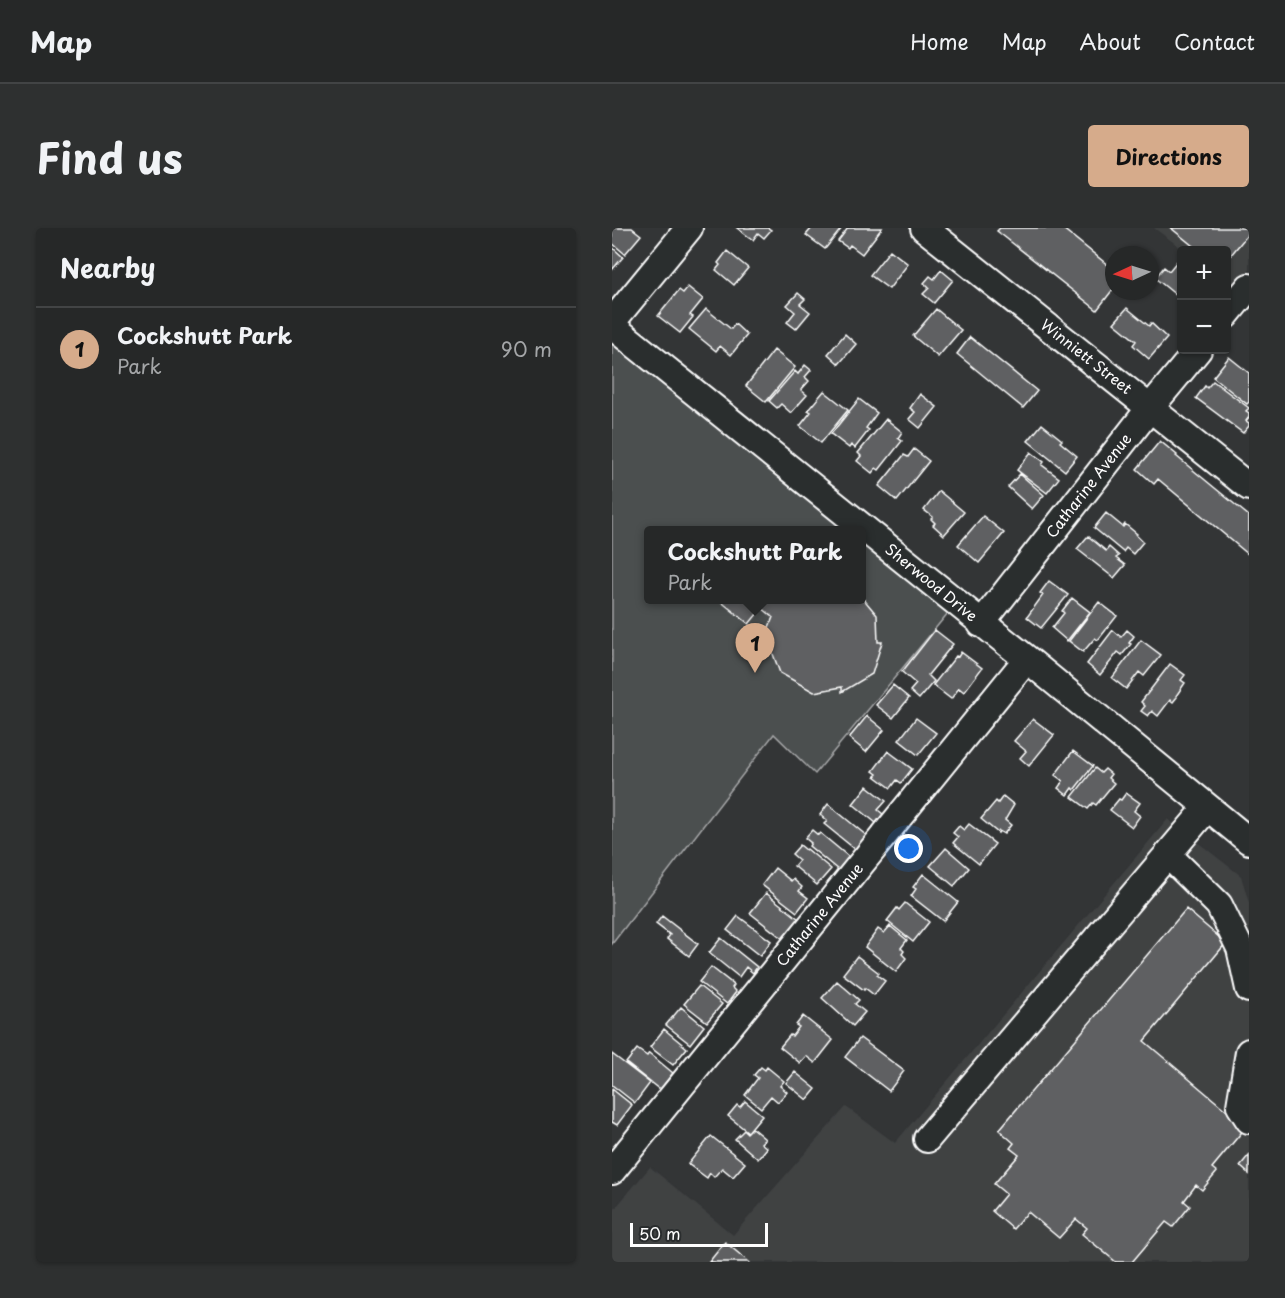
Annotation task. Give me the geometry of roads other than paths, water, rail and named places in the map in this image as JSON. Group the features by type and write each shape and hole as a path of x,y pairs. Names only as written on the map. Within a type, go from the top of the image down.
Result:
{"street":[{"path":"612,324 689,228"},
{"name":"Winniett Street","path":"924,228 1249,487"},
{"path":"1231,310 1249,287"},
{"name":"Sherwood Drive","path":"612,324 860,526"},
{"name":"Catharine Avenue","path":"981,624 1195,354"},
{"name":"Sherwood Drive","path":"866,531 1249,841"},
{"name":"Catharine Avenue","path":"612,1171 1027,659"},
{"path":"927,1139 1207,808"},
{"path":"1167,855 1219,905 1240,948 1249,989"},
{"path":"1249,1052 1240,1106 1249,1120"}],"place":[{"name":"Cockshutt Park","path":"755,673"}]}
